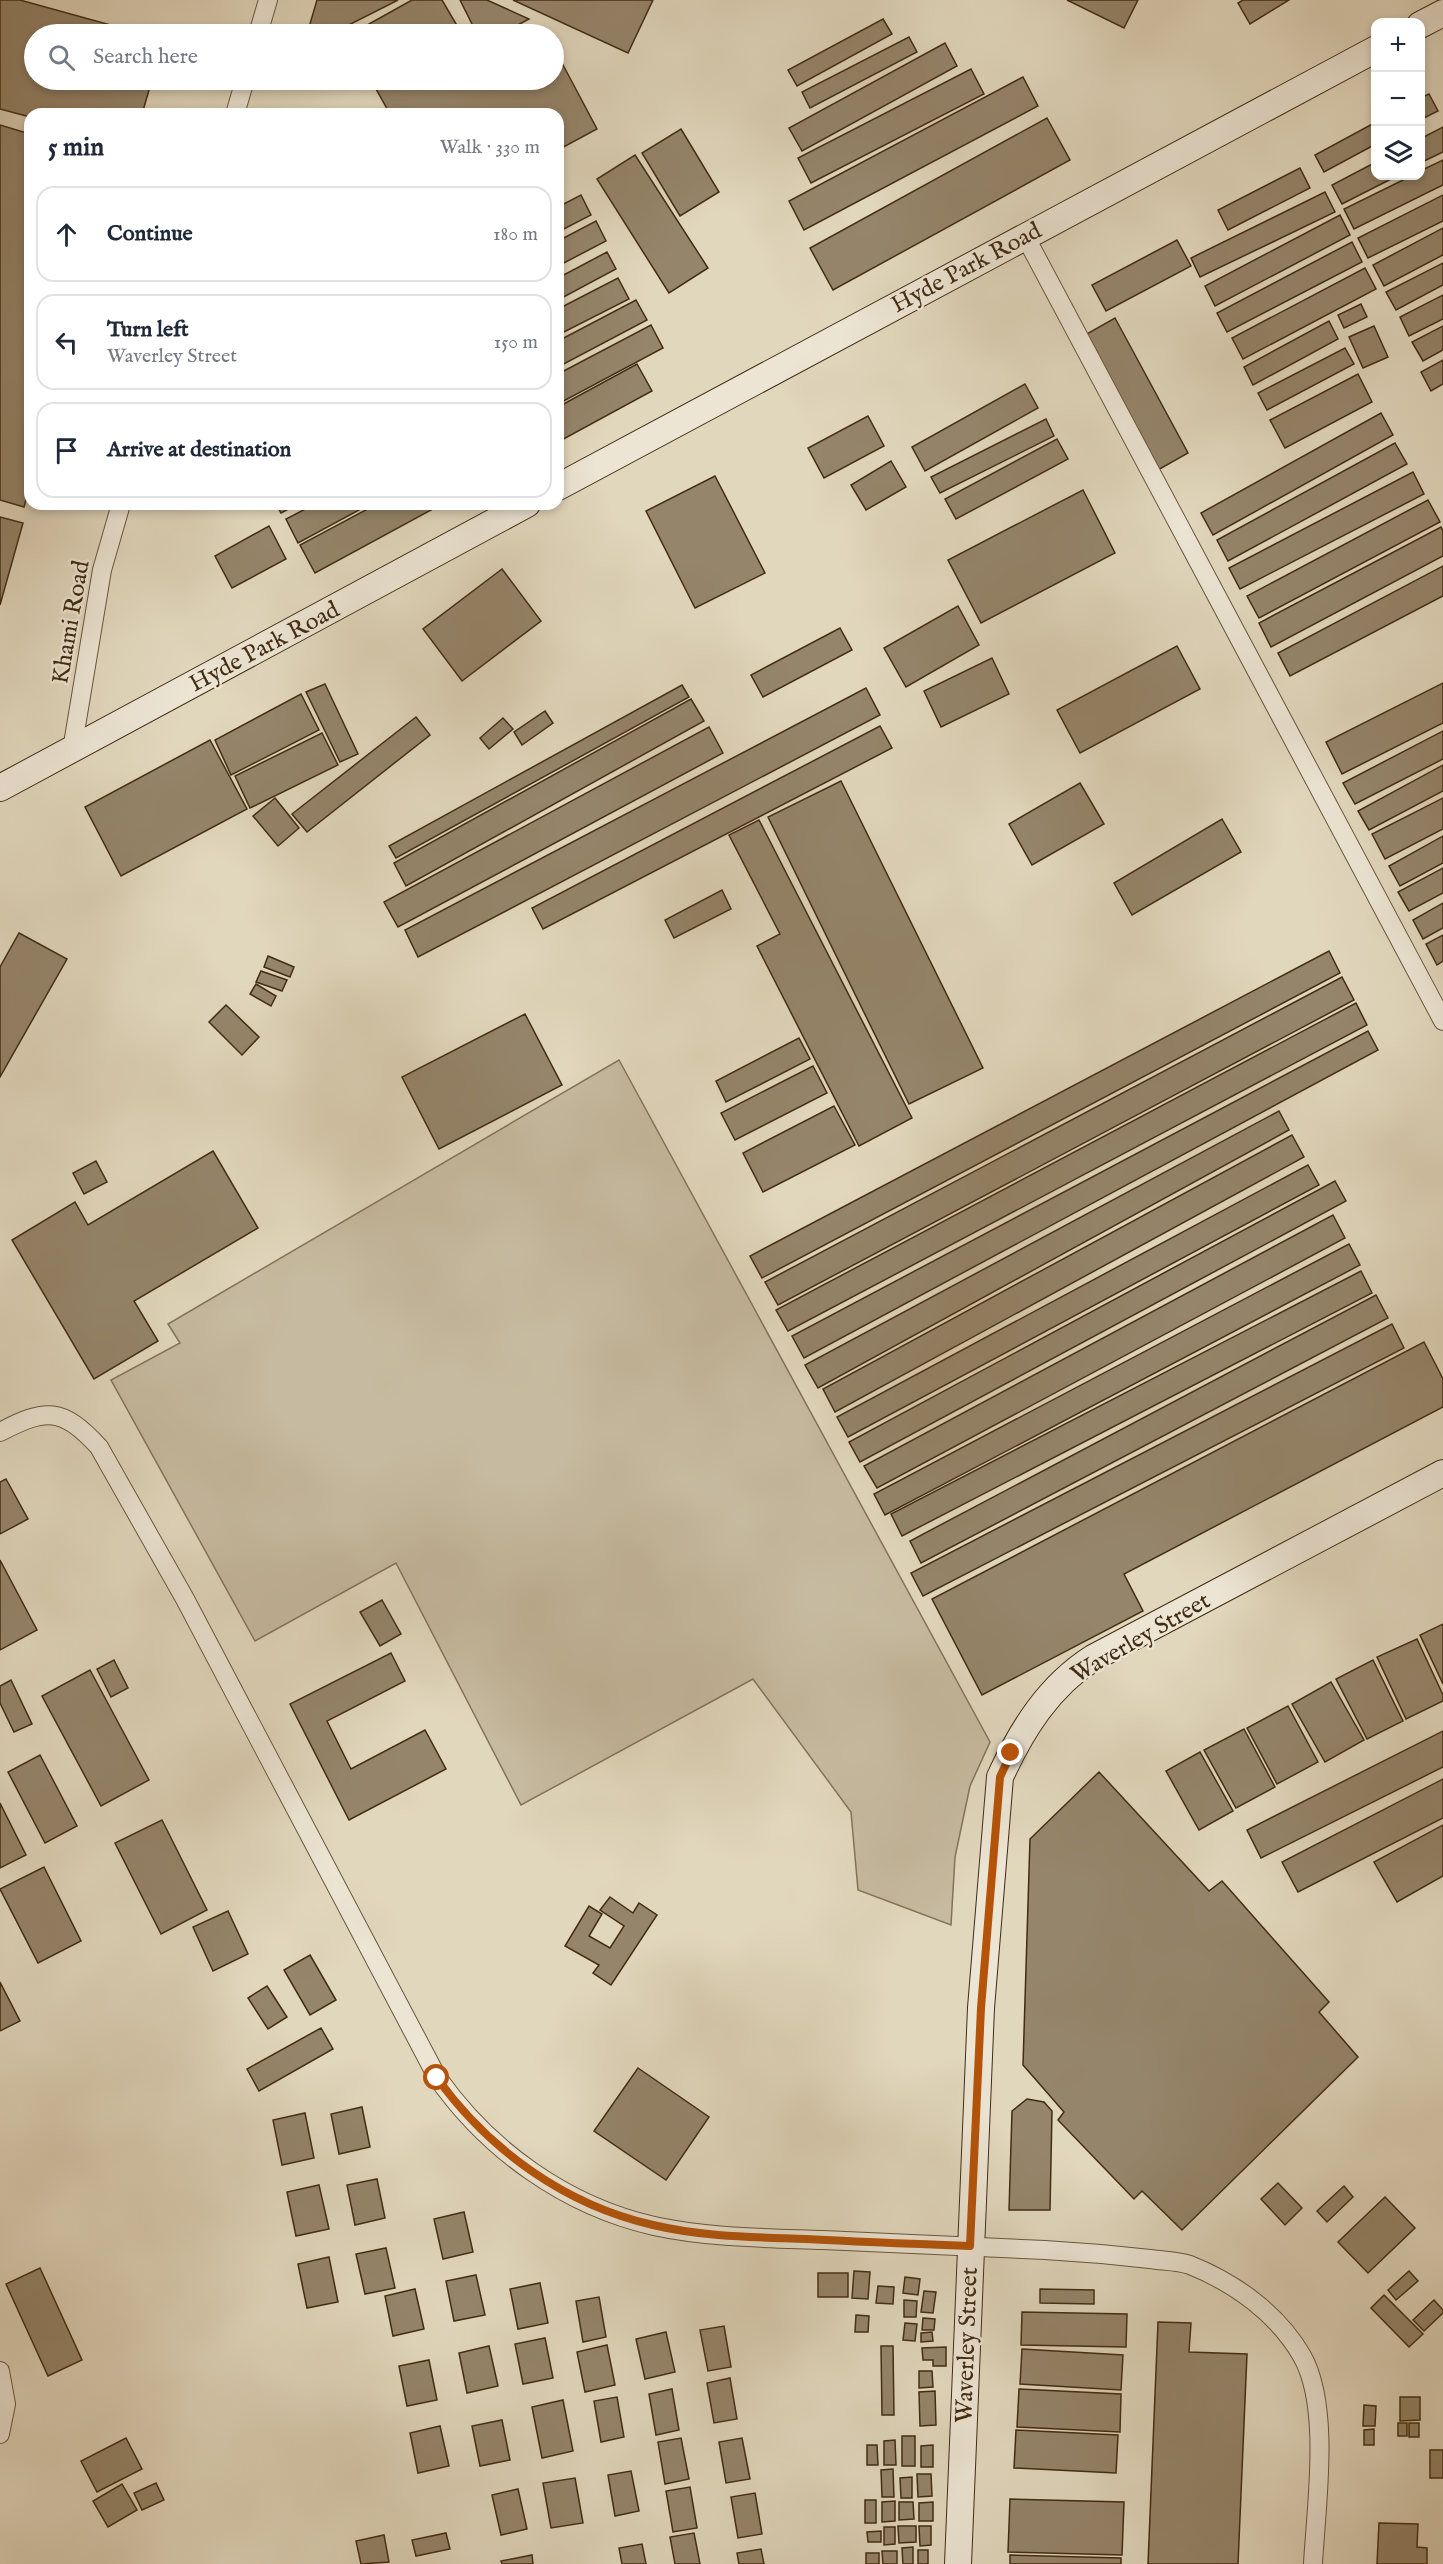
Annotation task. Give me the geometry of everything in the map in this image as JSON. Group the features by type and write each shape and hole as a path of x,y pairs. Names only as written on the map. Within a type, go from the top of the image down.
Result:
{"street":[{"path":"261,24 268,0"},
{"path":"1425,22 1443,13"},
{"name":"Hyde Park Road","path":"564,484 1371,52"},
{"path":"237,108 242,90"},
{"path":"1025,236 1443,1022"},
{"name":"Khami Road","path":"72,750 102,570 119,510"},
{"name":"Hyde Park Road","path":"0,788 516,510"},
{"path":"0,1432 36,1415 53,1415 69,1420 99,1447 185,1599 437,2078 462,2111 499,2145 538,2177 558,2189 590,2205 653,2225 743,2237 1099,2253 1188,2264 1228,2283 1280,2325 1303,2357 1314,2387 1319,2433 1313,2564"},
{"name":"Waverley Street","path":"958,2564 981,2008 1000,1777 1011,1753 1042,1703 1055,1687 1074,1670 1443,1473"},
{"path":"0,2371 6,2404 0,2434"}],"shaded area":[{"path":"619,1060 990,1742 970,1786 955,1857 951,1925 858,1890 851,1812 753,1679 521,1805 396,1563 255,1641 111,1380 180,1343 168,1324"}],"building":[{"path":"0,0 20,0 107,24 24,24 24,90 149,90 144,108 24,108 24,115 0,109"},
{"path":"317,0 398,0 351,24 310,24"},
{"path":"412,0 442,0 456,24 369,24"},
{"path":"460,0 487,0 529,19 520,24 472,24"},
{"path":"513,0 653,0 628,53"},
{"path":"1067,0 1138,0 1124,28"},
{"path":"1243,0 1289,0 1250,24 1238,3"},
{"path":"883,19 892,34 797,86 788,70"},
{"path":"909,37 917,52 810,108 802,92"},
{"path":"945,43 957,66 802,151 789,128"},
{"path":"564,67 597,129 564,147 564,108 387,108 377,90 564,90"},
{"path":"971,69 984,94 811,183 798,158"},
{"path":"1023,77 1038,106 804,230 789,201"},
{"path":"1429,94 1438,111 1425,118 1425,96"},
{"path":"1047,118 1070,160 833,290 810,248"},
{"path":"0,125 24,132 24,507 0,500"},
{"path":"1371,125 1371,147 1324,172 1315,155"},
{"path":"1443,127 1443,152 1425,161 1425,136"},
{"path":"681,129 719,192 680,216 642,153"},
{"path":"635,155 708,268 669,293 597,179"},
{"path":"1443,160 1443,185 1354,229 1344,209 1403,180 1425,180 1425,169"},
{"path":"1371,165 1371,180 1389,180 1342,204 1332,185"},
{"path":"1300,168 1310,188 1228,230 1218,210"},
{"path":"1325,192 1335,212 1200,277 1191,258"},
{"path":"581,195 591,215 564,229 564,204"},
{"path":"1443,195 1443,221 1368,258 1358,238"},
{"path":"1340,215 1350,235 1215,306 1205,286"},
{"path":"596,221 606,241 564,263 564,238"},
{"path":"1443,228 1443,255 1384,286 1373,265"},
{"path":"1177,240 1191,266 1106,311 1092,285"},
{"path":"1352,242 1362,262 1227,332 1217,313"},
{"path":"607,252 616,269 564,297 564,275"},
{"path":"1443,263 1443,285 1396,310 1386,292"},
{"path":"1365,268 1376,289 1243,359 1232,338"},
{"path":"618,278 629,299 564,332 564,306"},
{"path":"1443,295 1443,319 1409,336 1400,317"},
{"path":"636,300 647,320 564,364 564,338"},
{"path":"1361,304 1367,317 1344,328 1338,315"},
{"path":"1115,318 1188,453 1158,470 1085,335"},
{"path":"1329,321 1338,339 1253,385 1244,367"},
{"path":"651,325 663,348 564,401 564,371"},
{"path":"1374,326 1388,357 1363,368 1349,337"},
{"path":"1443,326 1443,350 1423,361 1412,342"},
{"path":"1345,348 1354,364 1267,410 1258,393"},
{"path":"1443,360 1443,384 1431,391 1421,372"},
{"path":"637,364 652,391 564,439 564,404"},
{"path":"1358,374 1372,402 1285,448 1270,420"},
{"path":"1025,384 1038,408 925,471 912,447"},
{"path":"1381,413 1393,435 1213,535 1201,513"},
{"path":"868,416 884,446 824,478 808,448"},
{"path":"1046,419 1054,436 940,493 931,477"},
{"path":"1057,439 1068,459 956,519 945,499"},
{"path":"1395,443 1407,464 1228,561 1217,540"},
{"path":"891,461 906,487 866,510 851,485"},
{"path":"1413,472 1424,494 1240,589 1229,568"},
{"path":"715,476 765,573 695,608 646,511"},
{"path":"1083,490 1115,553 981,623 948,560"},
{"path":"1428,500 1440,522 1259,618 1247,596"},
{"path":"303,510 359,510 298,543 286,519"},
{"path":"366,510 431,510 315,573 300,545"},
{"path":"0,517 23,523 0,605"},
{"path":"269,526 286,559 232,588 215,556"},
{"path":"1441,527 1443,556 1271,647 1259,623"},
{"path":"1443,566 1443,596 1290,676 1278,653"},
{"path":"502,569 541,621 462,681 423,629"},
{"path":"958,606 979,645 906,687 884,648"},
{"path":"840,628 852,650 763,697 751,675"},
{"path":"1177,646 1200,689 1080,753 1057,710"},
{"path":"992,658 1009,694 941,727 924,691"},
{"path":"1443,683 1443,723 1342,774 1326,742"},
{"path":"325,684 358,754 340,762 306,692"},
{"path":"682,685 689,697 396,858 389,846"},
{"path":"866,688 880,715 418,957 405,930"},
{"path":"301,694 319,730 231,775 215,740"},
{"path":"691,699 704,721 406,886 394,863"},
{"path":"545,711 553,723 522,745 514,732"},
{"path":"416,717 430,735 307,832 292,814"},
{"path":"503,718 513,729 489,749 480,738"},
{"path":"880,726 892,748 543,929 532,908"},
{"path":"709,727 723,753 398,927 384,902"},
{"path":"1443,731 1443,759 1355,804 1343,783"},
{"path":"322,733 338,765 250,808 235,776"},
{"path":"210,740 247,809 121,876 85,807"},
{"path":"1443,765 1443,791 1369,830 1358,811"},
{"path":"841,781 983,1068 909,1104 768,817"},
{"path":"1080,783 1104,824 1032,865 1009,824"},
{"path":"275,798 299,828 278,846 253,816"},
{"path":"1443,798 1443,829 1385,859 1372,834"},
{"path":"1222,819 1241,852 1132,915 1114,883"},
{"path":"759,820 912,1118 859,1146 757,946 780,934 729,835"},
{"path":"1443,836 1443,863 1400,886 1389,866"},
{"path":"1443,868 1443,893 1409,911 1398,892"},
{"path":"722,890 731,909 674,938 665,920"},
{"path":"1443,903 1443,928 1423,939 1413,920"},
{"path":"19,933 67,959 0,1077 0,967"},
{"path":"1443,935 1443,961 1437,965 1426,944"},
{"path":"1329,951 1340,973 762,1278 750,1256"},
{"path":"268,956 294,967 290,977 264,967"},
{"path":"261,971 287,980 282,991 256,982"},
{"path":"1342,977 1354,1000 778,1305 765,1282"},
{"path":"256,984 276,996 271,1006 250,994"},
{"path":"1356,1003 1367,1025 788,1331 776,1310"},
{"path":"226,1005 259,1037 242,1055 209,1022"},
{"path":"525,1014 562,1085 439,1149 402,1077"},
{"path":"1368,1031 1378,1050 804,1358 792,1336"},
{"path":"799,1038 810,1059 726,1102 716,1081"},
{"path":"813,1066 827,1093 735,1140 721,1113"},
{"path":"834,1106 855,1145 763,1192 743,1153"},
{"path":"1279,1111 1289,1130 818,1388 805,1365"},
{"path":"1292,1135 1304,1157 835,1412 823,1389"},
{"path":"213,1151 258,1228 134,1301 158,1341 94,1379 12,1240 75,1202 88,1225"},
{"path":"96,1161 107,1182 84,1194 73,1173"},
{"path":"1308,1165 1319,1185 848,1437 837,1417"},
{"path":"1335,1181 1346,1201 860,1462 849,1442"},
{"path":"1333,1215 1345,1238 877,1488 864,1466"},
{"path":"1349,1244 1360,1265 885,1515 874,1494"},
{"path":"1361,1271 1372,1293 902,1536 891,1514"},
{"path":"1376,1295 1388,1318 921,1563 910,1541"},
{"path":"1392,1324 1404,1348 923,1596 911,1573"},
{"path":"1424,1342 1443,1379 1443,1407 1124,1574 1143,1611 982,1695 932,1599"},
{"path":"6,1479 28,1519 0,1534 0,1482"},
{"path":"0,1560 37,1630 0,1650"},
{"path":"382,1600 401,1634 380,1646 360,1612"},
{"path":"1443,1624 1443,1684 1420,1635"},
{"path":"1417,1639 1443,1695 1443,1701 1406,1719 1377,1657"},
{"path":"391,1653 405,1681 327,1721 351,1769 425,1730 446,1769 349,1820 290,1704"},
{"path":"114,1660 128,1688 111,1697 97,1669"},
{"path":"1373,1660 1403,1721 1367,1739 1336,1679"},
{"path":"90,1670 149,1780 101,1806 42,1696"},
{"path":"11,1680 32,1724 14,1732 0,1703 0,1686"},
{"path":"1331,1682 1364,1740 1325,1762 1292,1704"},
{"path":"1288,1706 1318,1762 1277,1784 1247,1728"},
{"path":"1244,1729 1275,1787 1236,1808 1204,1750"},
{"path":"1443,1731 1443,1767 1261,1858 1247,1830"},
{"path":"1200,1752 1233,1811 1199,1830 1166,1771"},
{"path":"40,1755 77,1826 45,1843 8,1772"},
{"path":"1099,1772 1209,1891 1222,1881 1329,2002 1319,2012 1358,2057 1182,2230 1142,2191 1134,2199 1058,2120 1064,2112 1023,2065 1030,1839"},
{"path":"1443,1779 1443,1818 1298,1892 1282,1862"},
{"path":"0,1803 26,1855 0,1868"},
{"path":"162,1820 207,1910 161,1934 115,1843"},
{"path":"1443,1825 1443,1876 1397,1902 1374,1862"},
{"path":"44,1867 81,1941 38,1963 0,1889"},
{"path":"610,1897 633,1913 639,1903 657,1915 611,1985 593,1973 599,1965 565,1946 589,1906 602,1914 589,1936 610,1948 624,1926 600,1910"},
{"path":"228,1911 248,1954 213,1971 193,1927"},
{"path":"310,1955 336,2000 310,2015 284,1970"},
{"path":"0,1982 20,2021 0,2031"},
{"path":"267,1986 287,2017 268,2029 248,1998"},
{"path":"321,2028 333,2049 259,2091 247,2069"},
{"path":"638,2068 709,2117 666,2180 594,2131"},
{"path":"1027,2099 1044,2102 1052,2111 1050,2210 1009,2210 1012,2111"},
{"path":"362,2107 370,2147 339,2154 331,2114"},
{"path":"305,2113 314,2158 282,2165 273,2120"},
{"path":"377,2179 385,2218 355,2225 347,2185"},
{"path":"1278,2183 1302,2208 1285,2225 1261,2199"},
{"path":"319,2185 329,2229 296,2236 287,2192"},
{"path":"1344,2186 1353,2197 1327,2222 1317,2211"},
{"path":"1385,2197 1415,2228 1368,2273 1338,2242"},
{"path":"464,2212 473,2252 443,2259 434,2219"},
{"path":"386,2248 395,2288 365,2294 356,2254"},
{"path":"329,2257 338,2302 307,2308 298,2264"},
{"path":"40,2268 82,2360 48,2376 6,2284"},
{"path":"854,2271 870,2272 868,2299 852,2298"},
{"path":"1409,2271 1418,2281 1396,2300 1388,2290"},
{"path":"818,2273 848,2273 848,2297 818,2297"},
{"path":"476,2275 485,2315 454,2321 446,2281"},
{"path":"905,2277 920,2279 918,2295 903,2293"},
{"path":"540,2283 548,2323 518,2329 510,2289"},
{"path":"878,2286 894,2287 893,2304 876,2303"},
{"path":"415,2289 424,2329 393,2336 385,2296"},
{"path":"1040,2289 1094,2290 1094,2304 1040,2303"},
{"path":"924,2291 936,2292 933,2313 921,2312"},
{"path":"1384,2295 1423,2334 1409,2347 1371,2308"},
{"path":"599,2297 606,2337 583,2342 576,2301"},
{"path":"904,2300 917,2301 916,2317 904,2317"},
{"path":"1434,2300 1443,2313 1424,2331 1413,2320"},
{"path":"1022,2312 1127,2314 1126,2347 1021,2345"},
{"path":"856,2315 869,2316 868,2332 855,2332"},
{"path":"923,2318 935,2319 934,2330 922,2330"},
{"path":"1158,2322 1191,2323 1189,2352 1247,2354 1238,2564 1148,2564"},
{"path":"905,2323 917,2324 915,2341 903,2340"},
{"path":"724,2326 731,2367 708,2371 700,2330"},
{"path":"666,2332 675,2372 645,2379 636,2339"},
{"path":"932,2332 933,2341 921,2342 921,2333"},
{"path":"545,2338 553,2378 523,2384 515,2344"},
{"path":"607,2345 615,2385 585,2392 577,2352"},
{"path":"489,2346 498,2386 467,2393 459,2353"},
{"path":"881,2346 893,2346 894,2415 882,2415"},
{"path":"946,2347 946,2366 933,2366 933,2360 923,2360 922,2348"},
{"path":"1022,2349 1123,2355 1121,2390 1020,2384"},
{"path":"429,2360 437,2400 407,2406 399,2366"},
{"path":"919,2371 932,2371 933,2387 919,2388"},
{"path":"730,2378 737,2419 714,2423 707,2383"},
{"path":"672,2389 679,2430 656,2435 649,2394"},
{"path":"1019,2389 1121,2394 1120,2432 1017,2427"},
{"path":"935,2391 936,2425 920,2426 919,2392"},
{"path":"617,2397 624,2437 601,2442 594,2401"},
{"path":"1400,2397 1420,2397 1420,2420 1400,2421"},
{"path":"563,2400 573,2451 542,2458 532,2407"},
{"path":"1364,2405 1376,2406 1375,2426 1363,2426"},
{"path":"502,2420 510,2460 480,2466 472,2426"},
{"path":"1398,2423 1407,2423 1407,2436 1398,2436"},
{"path":"1409,2423 1419,2423 1419,2437 1409,2437"},
{"path":"440,2426 449,2466 418,2473 410,2433"},
{"path":"1374,2429 1374,2445 1364,2445 1364,2430"},
{"path":"1016,2430 1118,2435 1116,2473 1014,2468"},
{"path":"902,2436 915,2436 915,2466 902,2466"},
{"path":"126,2438 142,2469 97,2492 81,2461"},
{"path":"681,2438 689,2479 665,2484 658,2442"},
{"path":"742,2438 750,2479 726,2483 719,2442"},
{"path":"895,2440 896,2465 884,2465 884,2441"},
{"path":"867,2445 877,2445 878,2465 867,2465"},
{"path":"933,2445 933,2467 921,2467 921,2446"},
{"path":"1430,2450 1443,2450 1443,2478 1430,2478"},
{"path":"893,2469 894,2497 882,2497 881,2470"},
{"path":"631,2471 639,2511 615,2516 608,2475"},
{"path":"917,2474 931,2474 932,2496 918,2497"},
{"path":"912,2477 912,2498 901,2498 900,2478"},
{"path":"575,2478 583,2523 551,2528 543,2483"},
{"path":"156,2483 164,2500 142,2510 134,2493"},
{"path":"122,2484 137,2510 108,2527 93,2501"},
{"path":"690,2487 697,2528 673,2532 666,2491"},
{"path":"518,2489 527,2529 501,2535 492,2495"},
{"path":"755,2493 762,2534 738,2538 731,2497"},
{"path":"1010,2499 1124,2502 1122,2555 1008,2552"},
{"path":"865,2500 876,2500 876,2523 865,2523"},
{"path":"895,2501 895,2521 882,2522 882,2502"},
{"path":"899,2502 913,2502 914,2519 899,2520"},
{"path":"933,2502 933,2521 919,2521 919,2503"},
{"path":"1379,2523 1418,2524 1417,2547 1427,2548 1427,2564 1377,2564"},
{"path":"898,2526 916,2526 916,2542 899,2543"},
{"path":"919,2526 931,2526 931,2545 920,2546"},
{"path":"884,2527 895,2527 895,2544 884,2545"},
{"path":"881,2531 881,2542 868,2542 867,2532"},
{"path":"446,2533 450,2549 416,2556 412,2540"},
{"path":"694,2533 700,2564 675,2564 670,2537"},
{"path":"384,2535 389,2562 361,2564 356,2541"},
{"path":"642,2544 646,2564 622,2564 619,2548"},
{"path":"913,2547 913,2564 903,2564 902,2548"},
{"path":"761,2549 764,2564 739,2564 737,2553"},
{"path":"918,2550 928,2550 928,2564 918,2564"},
{"path":"882,2551 897,2551 897,2564 883,2564"},
{"path":"866,2553 879,2553 879,2564 866,2564"},
{"path":"532,2555 533,2564 502,2564 501,2561"},
{"path":"1010,2555 1121,2558 1121,2564 1010,2564"}],"route":[{"path":"437,2078 462,2111 538,2177 590,2205 623,2217 653,2225 743,2237 970,2246 981,2008 1000,1777 1011,1753"}]}
